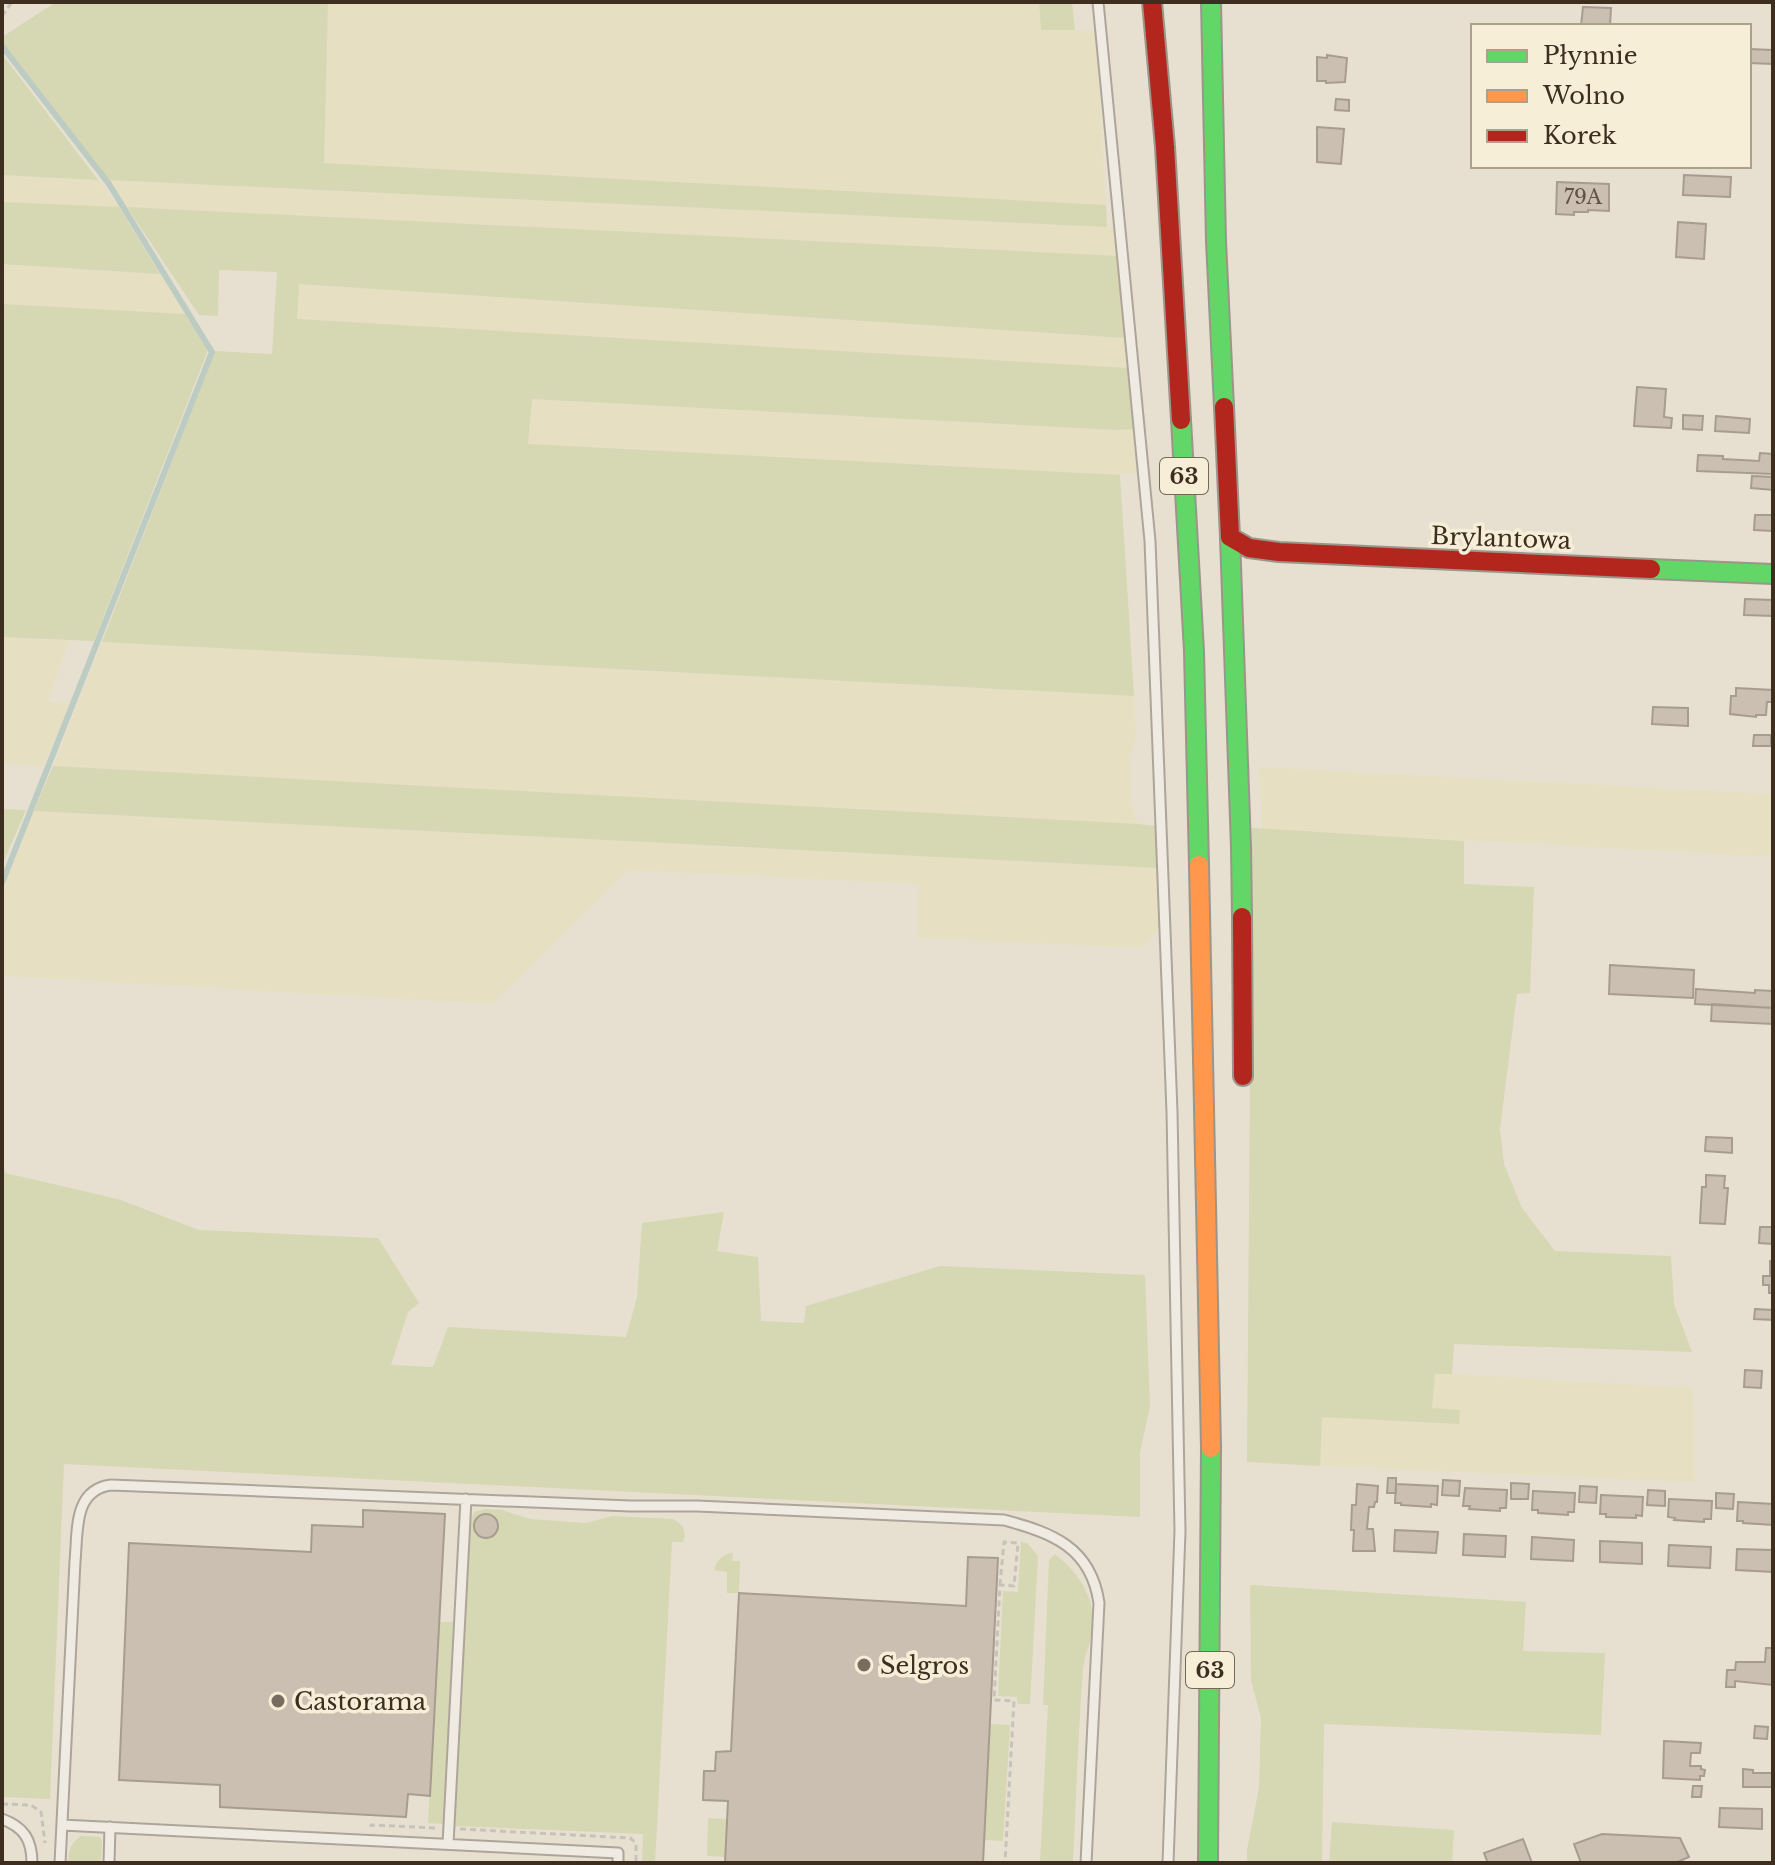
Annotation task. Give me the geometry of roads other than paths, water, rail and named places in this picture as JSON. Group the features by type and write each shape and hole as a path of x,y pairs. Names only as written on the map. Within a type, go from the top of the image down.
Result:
{"main road":[{"name":"63","path":"1152,2 1165,147 1194,651 1212,1477 1208,1863"},
{"path":"1211,2 1216,241 1241,847 1243,1076"},
{"name":"Brylantowa","path":"1230,537 1249,548 1279,552 1773,574"}],"lane":[{"path":"1098,2 1150,541 1172,1112 1180,1531 1168,1863"},
{"path":"60,1863 75,1561 82,1504 93,1490 111,1485 1004,1520 1046,1533 1073,1549 1085,1563 1094,1579 1099,1603 1086,1863"},
{"path":"448,1844 466,1499"},
{"path":"2,1819 19,1828 32,1847 32,1863"},
{"path":"62,1825 618,1853 618,1863"},
{"path":"109,1863 110,1827"}],"waterway":[{"path":"2,46 109,184 212,352 2,883"}],"place":[{"name":"Selgros","path":"864,1665"},
{"name":"Castorama","path":"278,1701"}]}
